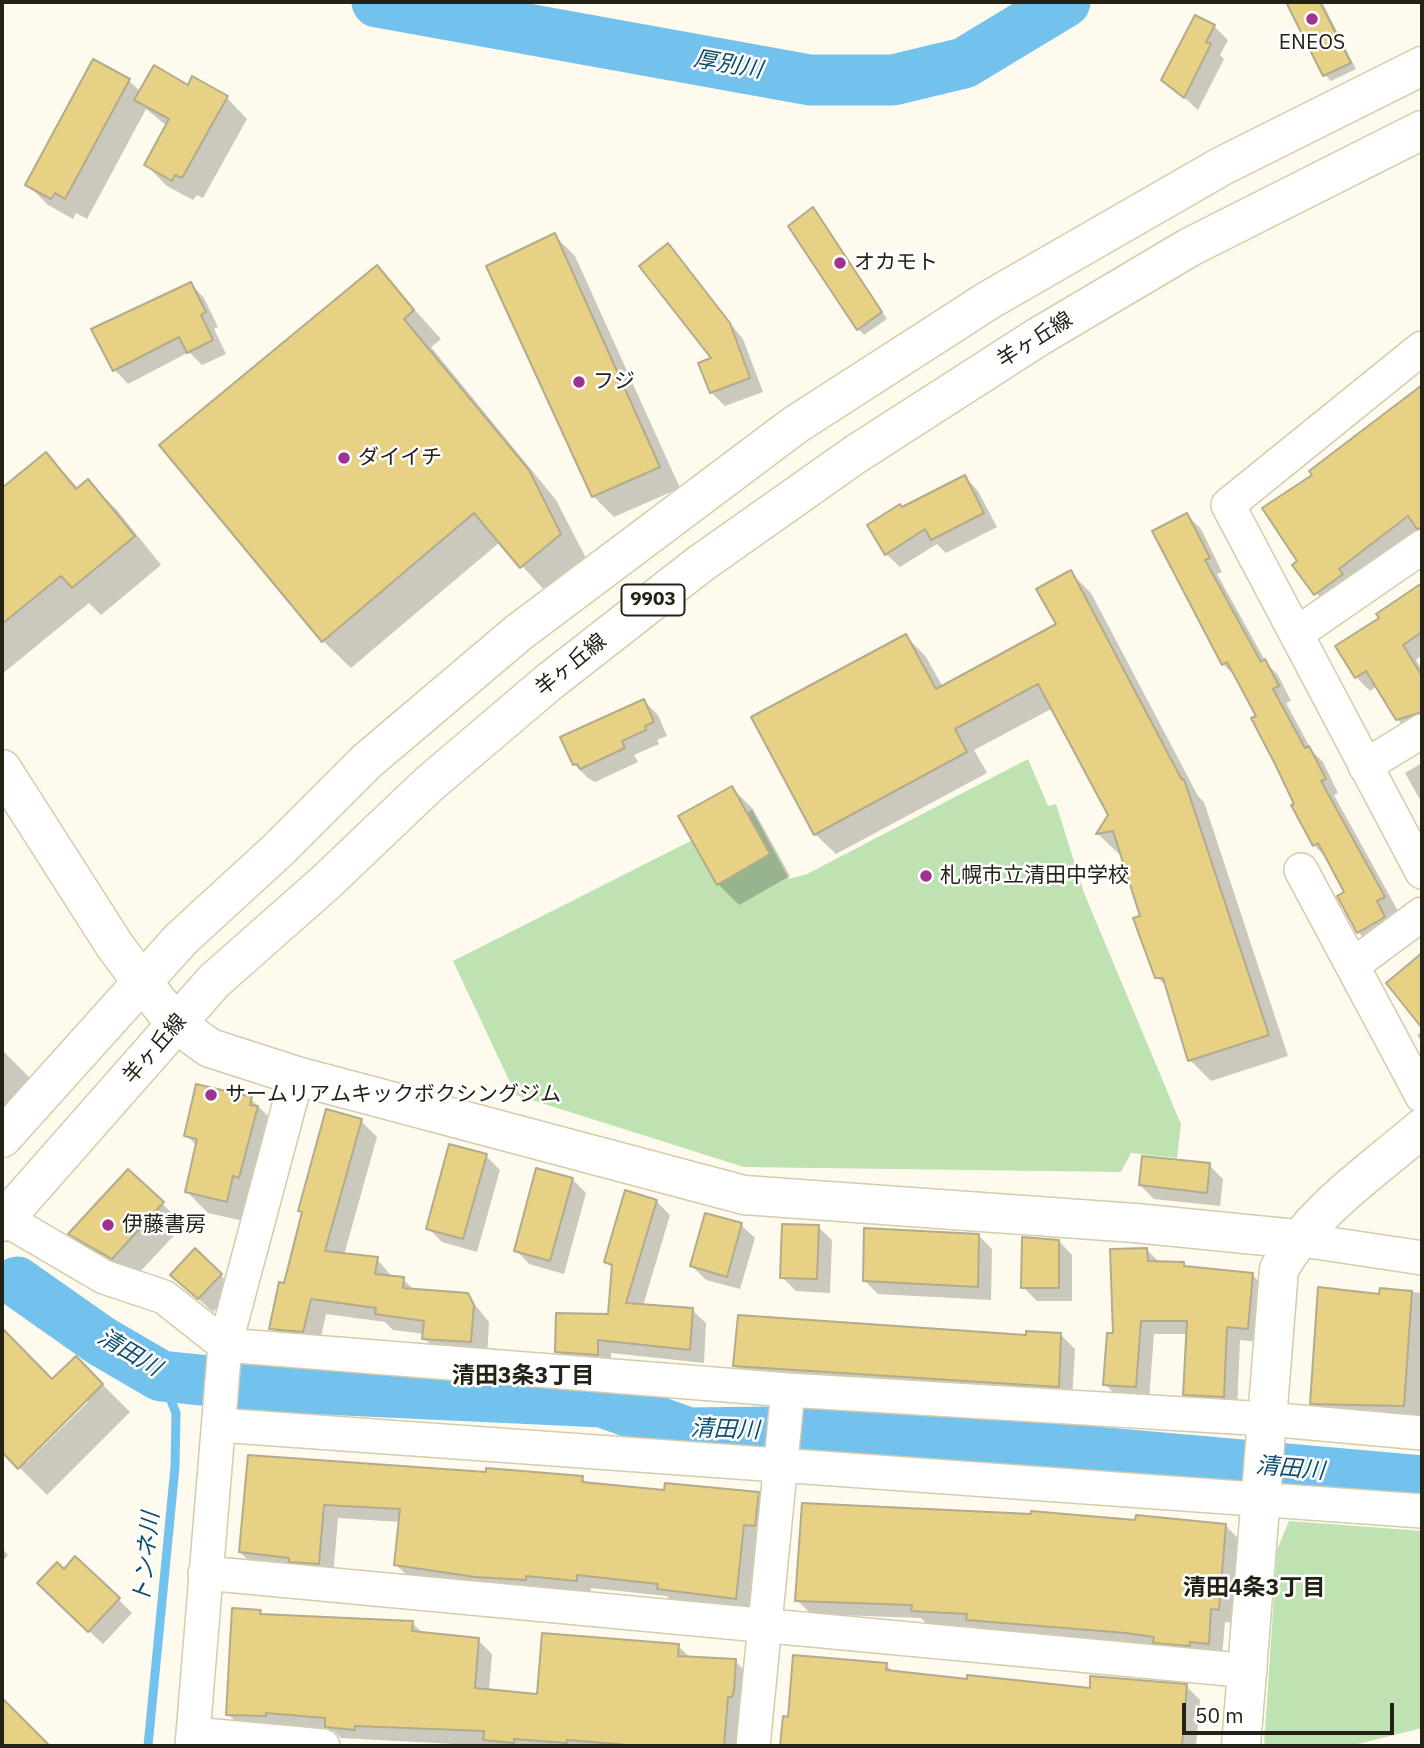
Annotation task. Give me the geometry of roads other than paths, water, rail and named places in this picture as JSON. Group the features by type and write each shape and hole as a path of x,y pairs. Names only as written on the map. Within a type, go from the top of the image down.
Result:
{"main road":[{"name":"9903","path":"2,1138 181,939 377,752 518,633 795,425 989,300 1210,173 1422,66"},
{"name":"羊ヶ丘線","path":"3,1220 214,981 325,883 429,784 548,682 700,564 856,454 1038,337 1190,247 1422,130"},
{"path":"2,769 142,982 176,1024 209,1048 298,1076 744,1195 1135,1223 1296,1239"},
{"path":"1241,1746 1250,1671 1279,1269 1296,1239 1318,1215 1422,1128"}],"street":[{"path":"1422,348 1228,505 1422,872"},
{"path":"1296,634 1422,547"},
{"path":"1365,766 1422,732"},
{"path":"1301,870 1422,1096"},
{"path":"1353,965 1422,914"},
{"path":"298,1076 225,1355 193,1740 323,1746"},
{"path":"3,1220 104,1278 164,1297 225,1355 787,1398 1266,1429 1422,1433"},
{"path":"1296,1239 1422,1258"},
{"path":"753,1746 762,1624 787,1398"},
{"path":"221,1413 1262,1493 1422,1511"},
{"path":"205,1573 1250,1671"}],"waterway":[{"name":"厚別川","path":"377,2 810,80 893,80 964,63 1065,2"},
{"name":"清田川","path":"17,1282 101,1341 161,1376 259,1386 602,1402 689,1433 857,1431 1422,1481"},
{"name":"トンネ川","path":"148,1746 175,1467 176,1413 161,1376"}],"place":[{"name":"ENEOS","path":"1312,19"},
{"name":"オカモト","path":"840,263"},
{"name":"フジ","path":"579,382"},
{"name":"ダイイチ","path":"344,458"},
{"name":"札幌市立清田中学校","path":"926,876"},
{"name":"サームリアムキックボクシングジム","path":"211,1095"},
{"name":"伊藤書房","path":"108,1225"}],"district":[{"name":"清田3条3丁目","path":"523,1376"},
{"name":"清田4条3丁目","path":"1254,1588"}]}
